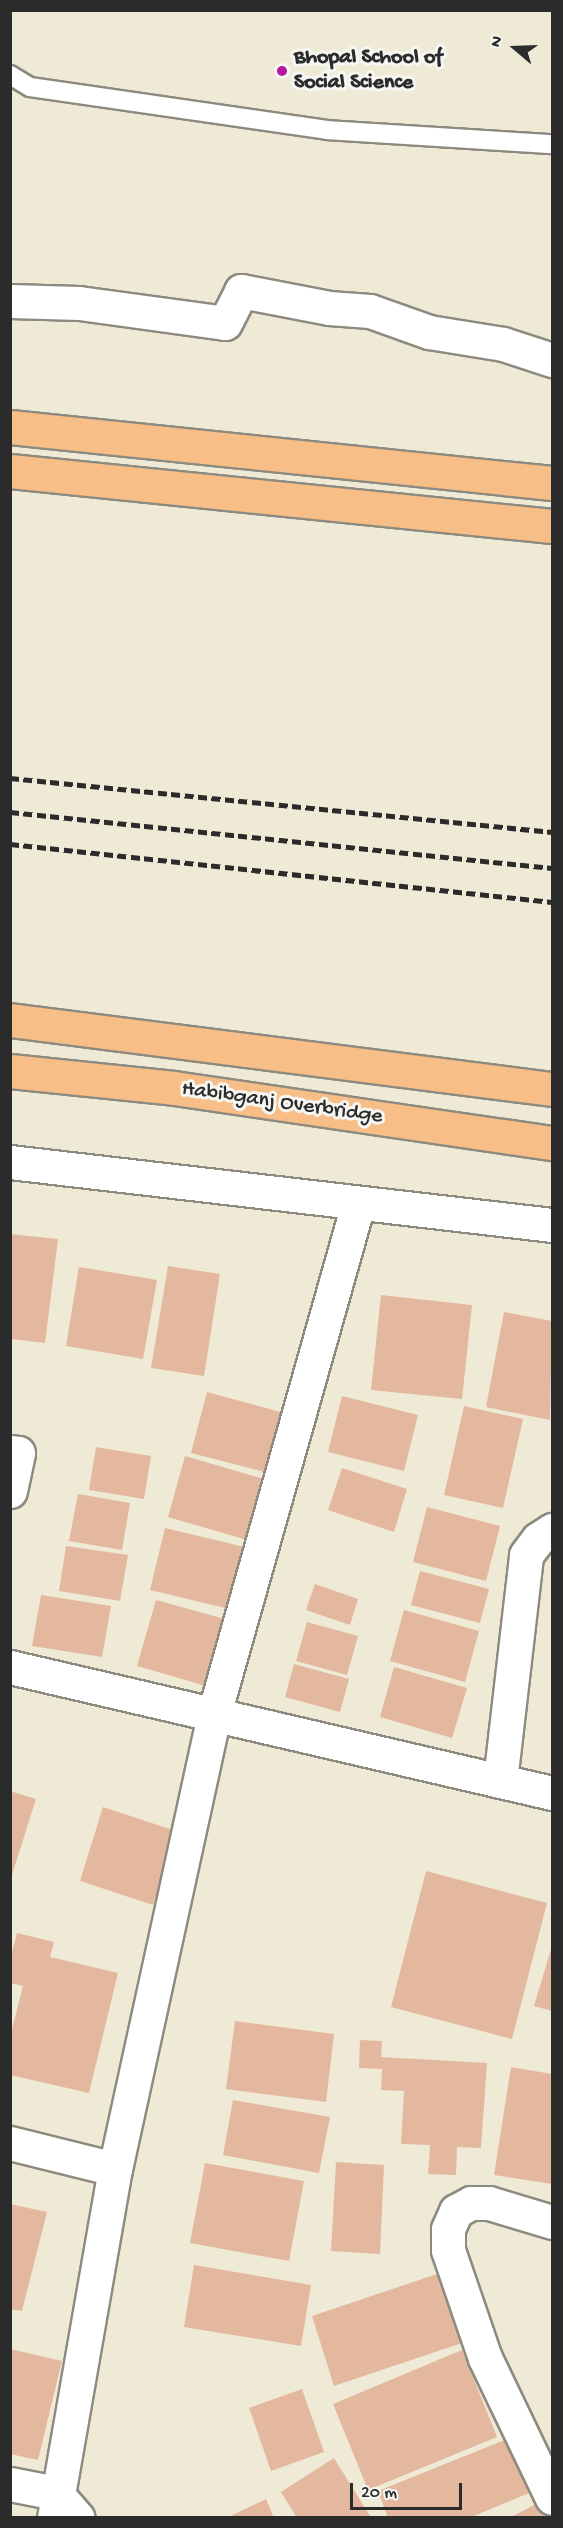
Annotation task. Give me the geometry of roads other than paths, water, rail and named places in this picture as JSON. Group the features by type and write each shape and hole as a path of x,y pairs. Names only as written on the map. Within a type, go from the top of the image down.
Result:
{"main road":[{"path":"10,427 552,483"},
{"path":"10,471 552,526"},
{"path":"10,1020 552,1089"},
{"name":"Habibganj Overbridge","path":"10,1071 174,1088 552,1143"}],"street":[{"path":"10,301 79,303 225,323 241,291 329,308 370,311 429,332 503,344 552,360"},
{"path":"10,1162 552,1225"},
{"path":"55,2505 115,2169 214,1714 358,1204"},
{"path":"10,1452 18,1453 10,1491"},
{"path":"500,1781 526,1555 538,1539 552,1530"},
{"path":"10,1667 552,1793"},
{"path":"10,2143 115,2169"},
{"path":"552,2222 489,2203 471,2203 456,2211 448,2229 448,2250 485,2358 552,2498"},
{"path":"10,2484 78,2517"}],"lane":[{"path":"10,75 30,87 327,130 552,144"}],"railway":[{"path":"10,778 552,832"},
{"path":"10,812 552,868"},
{"path":"10,844 552,902"}],"place":[{"name":"Bhopal School of Social Science","path":"282,71"}]}
